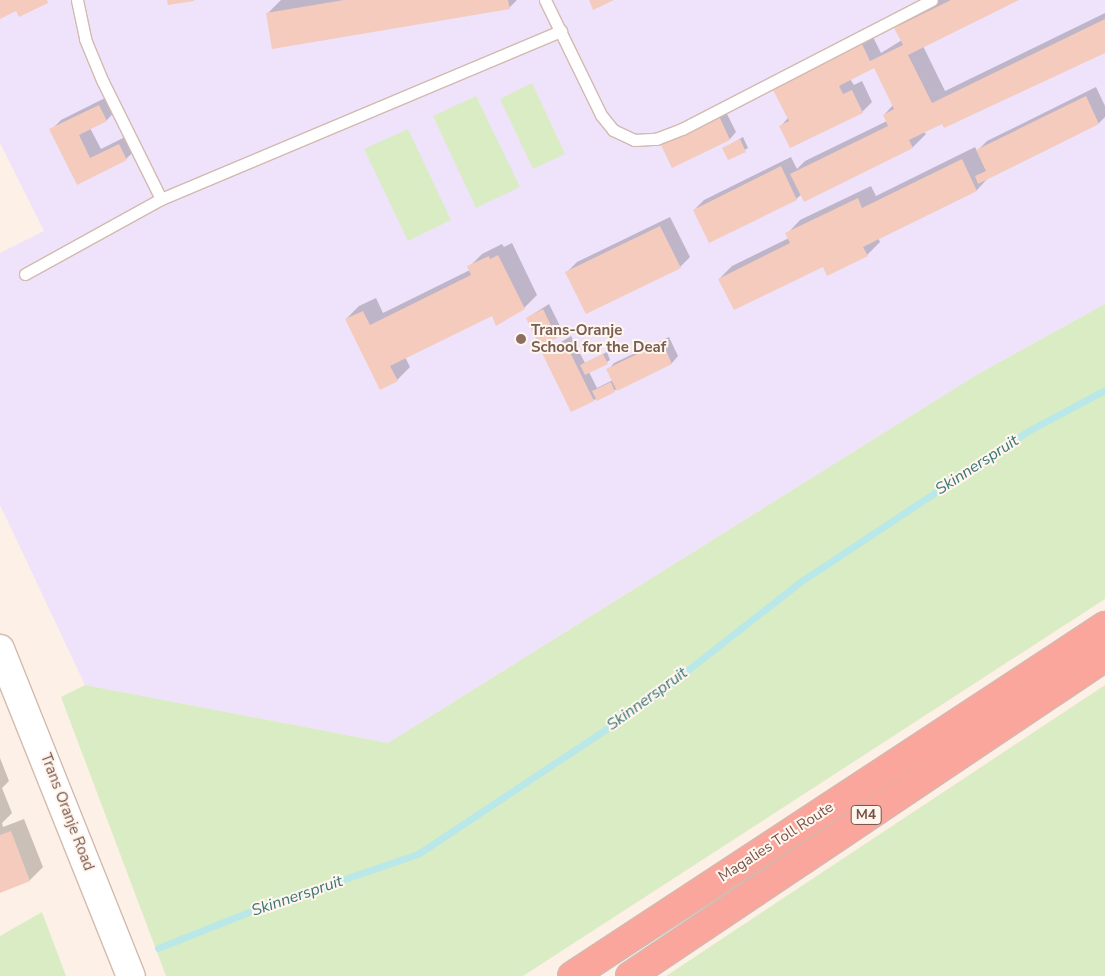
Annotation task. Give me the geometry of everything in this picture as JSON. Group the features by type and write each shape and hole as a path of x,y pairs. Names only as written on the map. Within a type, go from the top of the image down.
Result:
{"highway":[{"name":"Magalies Toll Route","path":"572,976 1105,626"},
{"name":"Magalies Toll Route","path":"630,976 1105,657"}],"main road":[{"name":"Trans Oranje Road","path":"2,656 131,976"}],"lane":[{"path":"77,0 85,39 102,80 161,199"},
{"path":"545,0 601,115 613,130 634,140 656,139 682,129 932,0"},
{"path":"25,274 161,199 561,31"}],"shaded area":[{"name":"Trans-Oranje School for the Deaf","path":"0,0 1105,0 1105,304 978,374 388,743 85,685 0,505 0,253 44,231 0,143"}],"green space":[{"path":"532,83 565,154 533,169 500,99"},
{"path":"476,96 520,187 476,208 433,116"},
{"path":"408,129 451,220 408,241 364,149"},
{"path":"1105,304 1105,599 523,976 166,976 61,697 85,685 388,743 978,374"},
{"path":"1105,685 1105,976 666,976 1043,726"},
{"path":"42,912 66,976 0,976 0,936"}],"building":[{"path":"0,0 47,0 48,3 19,17 16,11 0,19"},
{"path":"167,0 194,0 194,1 168,5"},
{"path":"344,0 508,0 510,9 272,49 266,13"},
{"path":"589,0 614,0 593,10"},
{"path":"951,0 1019,0 908,55 932,103 1105,19 1105,53 944,128 942,124 909,140 913,148 804,202 790,174 888,126 883,115 894,109 874,68 839,86 843,94 852,90 863,113 790,148 779,126 789,121 772,88 862,44 870,61 903,45 894,28"},
{"path":"1086,96 1099,124 978,184 975,176 986,171 976,150"},
{"path":"99,105 107,121 79,135 90,158 119,144 127,160 77,185 49,129"},
{"path":"719,116 730,140 672,168 661,145"},
{"path":"740,139 746,152 728,160 722,148"},
{"path":"962,159 977,191 863,247 868,256 827,276 823,267 734,310 718,279 790,243 785,233 858,198 862,208"},
{"path":"781,166 797,200 709,243 693,210"},
{"path":"660,226 681,268 586,314 565,272"},
{"path":"498,255 525,309 496,326 492,316 390,366 398,381 380,390 345,319 363,311 370,325 471,275 467,266 489,256 490,259"},
{"path":"543,309 557,338 540,346 526,318"},
{"path":"565,342 594,401 571,412 542,353"},
{"path":"662,342 672,364 617,391 606,369"},
{"path":"603,354 608,364 585,375 580,365"},
{"path":"611,382 615,392 597,401 592,391"},
{"path":"11,831 30,881 0,893 0,835"}],"waterway":[{"name":"Skinnerspruit","path":"158,948 254,910 418,854 647,702 800,582 1028,431 1105,390"}],"place":[{"name":"Trans-Oranje School for the Deaf","path":"521,339"}]}
